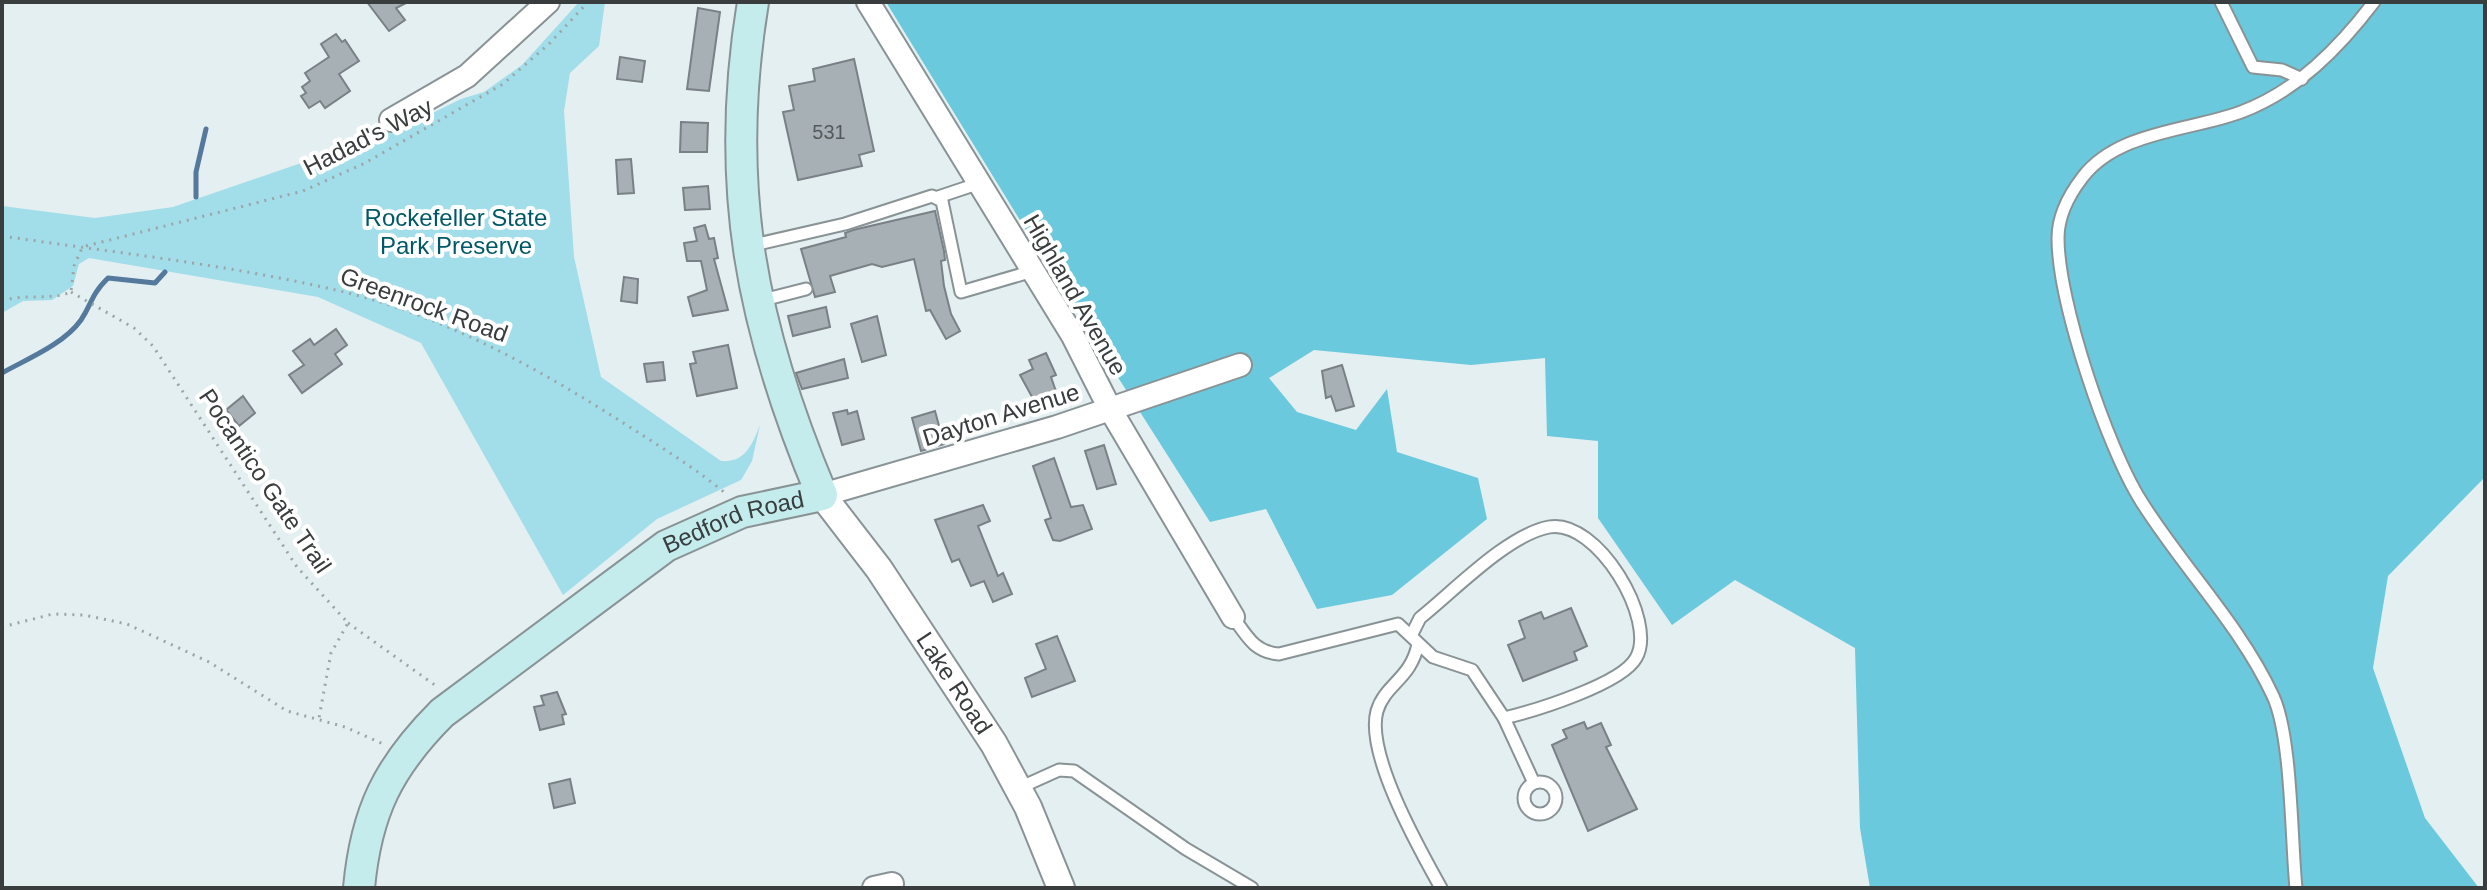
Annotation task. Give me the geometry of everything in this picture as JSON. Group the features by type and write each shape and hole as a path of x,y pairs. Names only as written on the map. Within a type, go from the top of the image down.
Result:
{"main road":[{"name":"Bedford Road","path":"359,888 363,850 387,779 403,754 454,704 666,546 742,512 822,495 771,363 742,208 740,139 746,46 753,2"}],"street":[{"path":"391,120 467,76 548,2"},
{"name":"Highland Avenue","path":"868,2 1073,336 1110,409 1233,617"},
{"name":"Dayton Avenue","path":"822,495 1110,409 1240,365"},
{"name":"Lake Road","path":"822,495 879,569 994,744 1018,789 1061,888"}],"lane":[{"path":"2221,2 2253,67 2282,70 2302,79"},
{"path":"2296,888 2286,769 2274,699 2244,642 2177,553 2127,477 2091,384 2063,285 2058,238 2069,197 2085,174 2109,155 2136,139 2180,131 2244,111 2302,79 2348,36 2374,2"},
{"path":"748,246 938,197 980,183"},
{"path":"938,197 961,292 1033,271"},
{"path":"759,301 806,289"},
{"path":"1441,888 1404,820 1383,763 1375,728 1377,710 1384,697 1414,665 1420,618 1514,542 1533,531 1564,526 1600,547 1612,563 1640,632 1639,655 1623,674 1532,711 1504,718"},
{"path":"1233,617 1255,646 1265,653 1279,654 1398,624 1433,657 1472,670 1504,718 1534,783"},
{"path":"1018,789 1059,770 1074,771 1186,849 1252,888"}],"path":[{"name":"Hadad's Way","path":"82,248 303,191 365,163 503,84 550,43 588,2"},
{"name":"Greenrock Road","path":"2,236 230,268 349,293 487,343 568,386 681,460 726,494 742,512"},
{"path":"2,301 20,295 61,296 71,292 74,266 82,248"},
{"name":"Pocantico Gate Trail","path":"71,292 134,328 153,346 297,567 348,623 427,678 454,704"},
{"path":"2,627 53,614 84,615 127,624 209,662 287,711 319,718 403,754"},
{"path":"319,718 331,653 348,623"}],"green space":[{"name":"Rockefeller State Park Preserve","path":"579,2 605,2 599,46 570,73 564,111 574,257 601,377 721,461 742,456 760,425 752,461 741,480 657,519 563,595 421,343 318,297 89,258 79,264 73,286 52,300 23,301 2,313 2,206 95,218 173,207 400,129 461,99 484,92 522,65"}],"shaded area":[{"path":"886,2 2485,2 2485,477 2388,576 2373,668 2425,818 2479,888 1870,888 1860,828 1855,648 1735,580 1672,625 1598,518 1598,441 1547,436 1545,358 1471,365 1314,350 1269,378 1297,412 1356,430 1387,389 1397,452 1478,478 1487,519 1392,595 1317,609 1266,509 1210,522"}],"building":[{"path":"367,2 408,2 396,8 405,20 389,31"},
{"path":"698,8 720,12 709,91 687,89"},
{"path":"336,34 342,42 345,40 359,61 339,74 350,91 325,108 320,101 309,108 301,96 306,93 302,87 310,81 305,73 329,57 321,44"},
{"path":"620,57 645,61 642,82 617,79"},
{"path":"854,59 874,151 859,155 862,166 798,180 783,112 794,110 789,86 815,81 813,69"},
{"path":"681,122 708,123 707,152 680,152"},
{"path":"631,159 634,193 618,194 616,160"},
{"path":"708,186 710,209 685,210 683,188"},
{"path":"935,211 944,251 945,260 941,261 944,286 951,314 960,331 946,339 930,310 926,311 914,259 882,267 872,264 830,276 835,292 815,297 801,249 846,237 845,233 853,230"},
{"path":"705,225 709,239 714,238 718,258 714,259 728,310 693,316 688,297 707,290 701,261 687,261 684,243 697,241 694,228"},
{"path":"624,277 638,279 637,303 621,301"},
{"path":"826,307 830,327 793,336 788,316"},
{"path":"877,316 886,355 862,362 851,324"},
{"path":"336,329 347,345 335,354 342,364 302,393 289,375 304,365 293,351 310,339 314,345"},
{"path":"728,345 737,388 697,396 690,364 696,363 693,352"},
{"path":"1046,353 1056,375 1051,377 1058,397 1037,406 1020,375 1033,369 1029,360"},
{"path":"844,359 848,378 802,389 796,373"},
{"path":"663,362 665,380 647,382 644,364"},
{"path":"1342,365 1354,406 1336,411 1331,396 1326,398 1322,371"},
{"path":"243,396 255,413 239,426 226,410"},
{"path":"847,410 848,414 857,411 864,439 842,445 833,413"},
{"path":"935,411 944,444 921,451 912,418"},
{"path":"1104,445 1116,484 1097,489 1085,451"},
{"path":"1054,458 1071,507 1083,505 1092,529 1060,541 1053,540 1045,520 1051,518 1033,466"},
{"path":"983,505 990,521 978,526 998,576 1003,573 1012,594 993,602 984,581 971,586 959,559 952,562 935,520"},
{"path":"1571,608 1587,646 1574,652 1577,660 1523,681 1508,645 1525,638 1519,621 1541,612 1544,619"},
{"path":"1057,636 1075,681 1032,697 1025,678 1046,669 1036,644"},
{"path":"557,692 566,714 562,715 564,724 540,730 534,707 544,705 541,696"},
{"path":"1584,722 1587,729 1601,723 1611,745 1606,747 1637,809 1588,831 1552,745 1567,738 1563,730"},
{"path":"570,779 575,803 554,808 549,784"}],"waterway":[{"path":"196,197 196,172 206,129"},
{"path":"2,373 74,329 108,278 155,283 165,272"}]}
